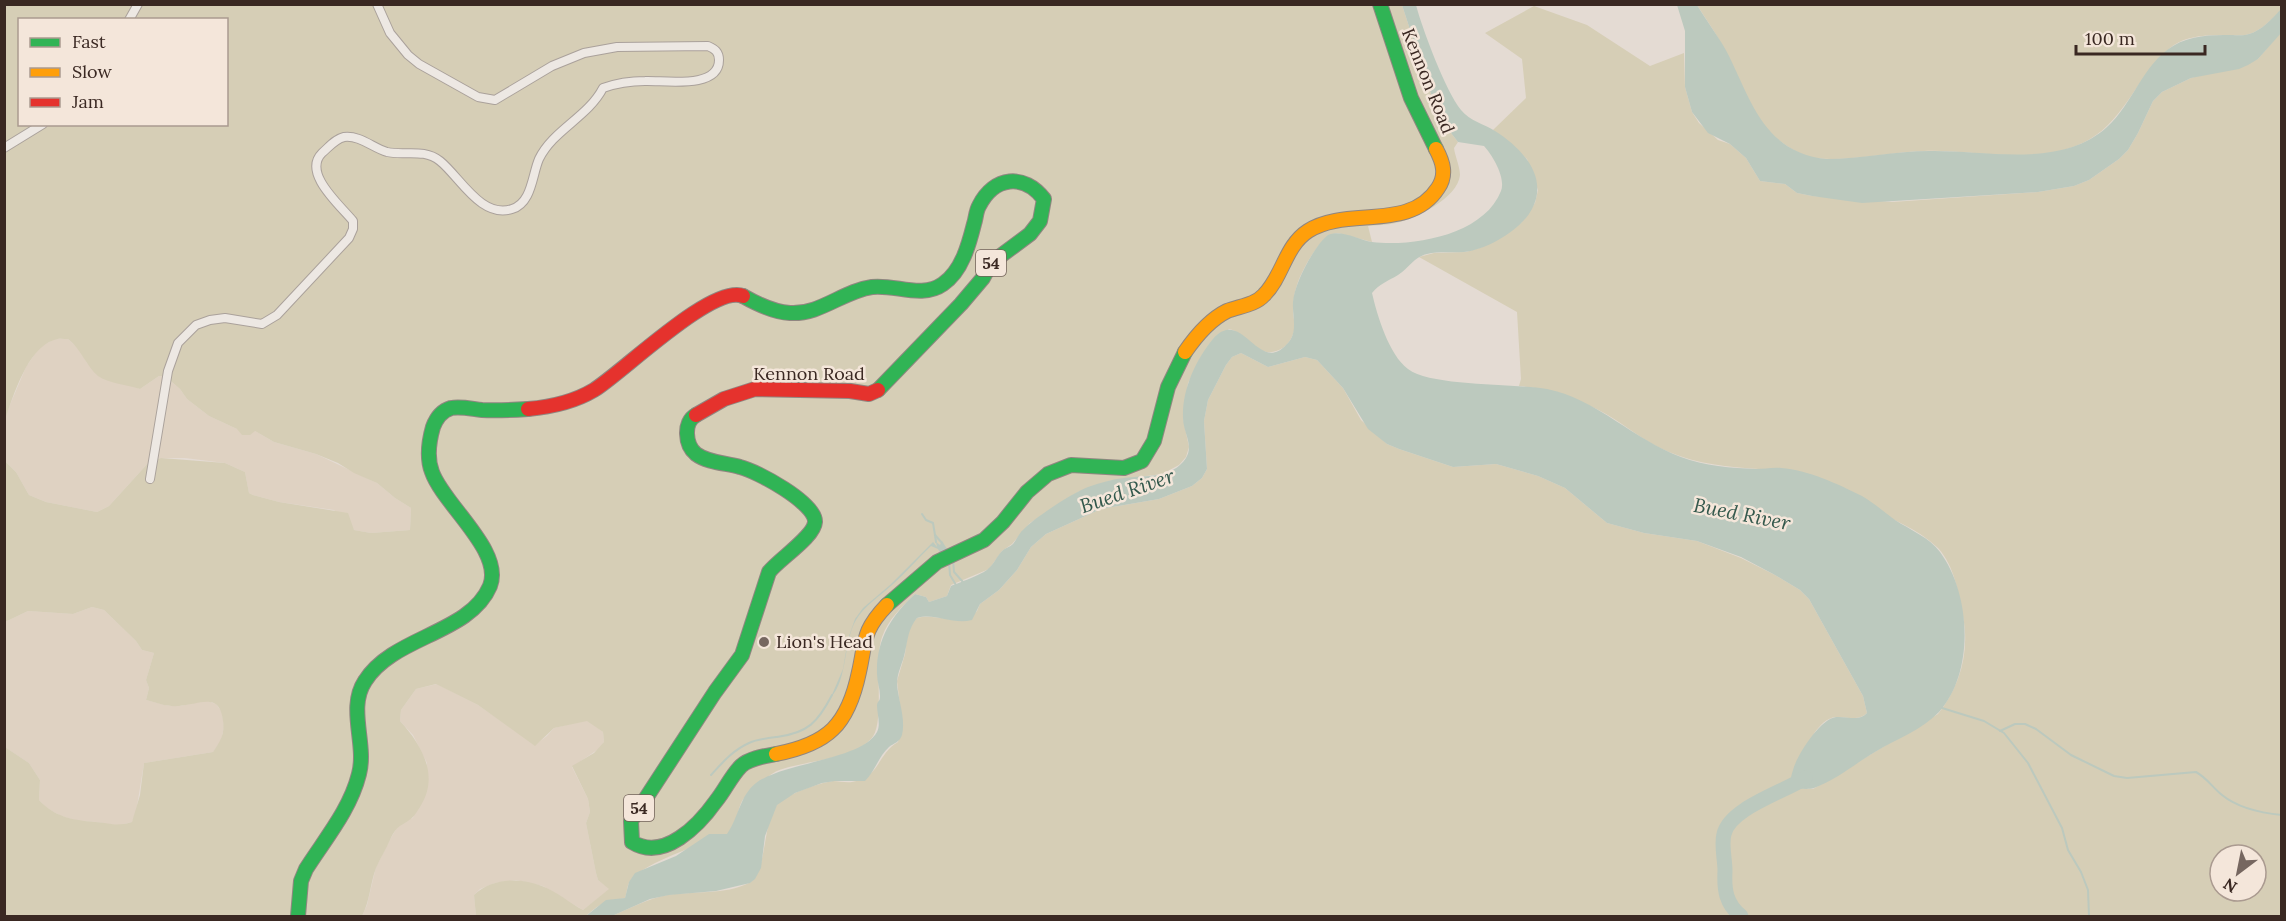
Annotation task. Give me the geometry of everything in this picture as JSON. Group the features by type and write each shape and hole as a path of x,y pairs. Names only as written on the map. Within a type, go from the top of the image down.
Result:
{"highway":[{"name":"Kennon Road","path":"298,916 301,880 349,799 359,775 362,746 356,703 362,684 373,669 390,655 439,630 472,609 492,583 491,565 487,556 477,538 442,493 432,472 430,462 432,433 435,422 444,411 458,408 528,409 569,402 596,390 662,336 731,294 740,294 772,310 792,313 819,308 869,287 894,286 920,291 933,290 950,277 962,260 981,202 1000,186 1012,180 1032,184 1044,199 1040,221 1030,234 991,263 983,278 954,312 903,362 882,388 869,394 850,391 755,389 724,399 692,417 687,428 687,436 693,452 709,460 742,467 780,486 800,499 810,510 815,523 811,533 777,562 770,572 761,591 742,655 631,822 632,842 646,850 656,848 698,822 742,765 751,759 804,746 826,736 846,710 854,691 867,629 879,613 912,582 948,556 987,538 1032,486 1062,467 1076,464 1118,468 1133,465 1144,459 1152,444 1171,380 1187,350 1202,330 1217,316 1261,298 1300,236 1326,224 1410,211 1426,202 1437,192 1442,183 1443,165 1416,110 1380,4"}],"street":[{"path":"130,18 138,4"},
{"path":"150,479 168,371 178,343 196,325 210,320 225,318 261,324 277,315 349,238 353,229 353,221 320,182 316,172 318,157 336,140 344,137 356,138 386,152 417,152 433,156 440,160 470,193 485,205 496,210 514,209 525,199 539,159 551,141 596,101 603,88 647,80 682,82 705,78 714,72 718,64 719,56 715,49 708,46 617,47 584,52 552,66 495,100 478,97 408,55 393,38 377,4"},
{"path":"4,148 41,126"}],"shaded area":[{"path":"2281,4 2282,9 2267,24 2247,35 2199,36 2177,43 2149,70 2113,120 2090,139 2071,148 2029,155 1924,151 1828,159 1799,153 1766,128 1750,105 1721,43 1697,5"},
{"path":"5,5 1402,5 1437,112 1458,142 1454,148 1460,175 1452,192 1444,199 1404,221 1368,226 1372,242 1338,233 1332,234 1319,245 1297,285 1293,306 1295,329 1286,345 1276,351 1266,352 1229,329 1205,351 1188,383 1183,418 1189,447 1186,457 1179,465 1162,474 1109,481 1078,492 1030,523 1012,544 1002,551 989,569 951,585 947,596 929,602 926,597 915,594 905,603 892,619 882,637 878,720 871,739 851,752 777,771 758,784 744,798 728,834 679,852 644,869 630,881 625,898 604,903 586,916 476,916 474,895 497,882 524,881 547,888 583,910 609,889 598,880 586,823 590,812 588,799 572,766 594,753 604,742 603,732 587,721 554,728 535,746 478,705 436,684 416,689 401,710 400,721 415,740 426,761 428,784 426,795 412,818 395,831 379,861 362,916 5,916 5,747 29,763 40,780 39,800 51,810 71,819 121,824 132,822 140,795 144,763 213,752 221,738 223,726 221,712 213,703 200,702 175,706 146,700 149,688 146,680 154,653 142,650 136,641 104,610 92,607 73,614 28,611 5,622 5,461 16,472 29,495 46,502 97,512 109,506 150,461 161,458 225,463 245,472 249,493 279,502 348,513 354,530 371,533 410,530 411,508 377,483 338,463 274,442 255,431 250,435 242,435 237,429 209,416 187,399 180,389 165,376 159,376 140,389 102,378 94,372 68,339 54,340 36,353 17,386 5,419"},
{"path":"1534,6 1587,25 1650,66 1684,53 1685,87 1692,112 1699,123 1718,140 1730,144 1746,158 1760,181 1785,184 1797,193 1812,196 1892,202 2038,192 2074,186 2089,180 2128,150 2153,101 2162,92 2191,78 2258,59 2281,32 2281,916 612,916 646,901 667,895 720,891 740,887 755,879 762,861 771,815 779,803 811,787 833,781 861,780 873,771 891,747 898,742 902,723 897,681 905,654 907,637 911,625 917,618 966,621 977,611 980,604 999,590 1017,570 1031,547 1046,534 1101,509 1159,499 1192,486 1202,478 1207,469 1204,421 1208,400 1226,365 1232,357 1241,353 1268,367 1305,357 1317,360 1343,388 1361,420 1387,444 1453,467 1496,464 1538,476 1565,488 1607,523 1644,533 1697,541 1741,558 1800,590 1809,599 1863,696 1867,713 1856,718 1835,717 1819,727 1806,747 1790,788 1813,789 1938,714 1952,692 1961,668 1965,629 1955,580 1944,555 1938,548 1917,532 1882,515 1759,469 1713,464 1680,456 1652,444 1606,414 1585,404 1553,392 1519,386 1521,379 1517,312 1419,257 1434,253 1466,252 1482,247 1521,223 1535,203 1538,190 1527,159 1493,130 1526,98 1522,59 1485,33"},
{"path":"54,339 68,339 81,351 87,363 140,389 159,376 165,376 180,389 187,399 209,416 237,429 255,431 274,442 316,454 377,483 411,508 410,530 371,533 354,530 334,510 279,502 249,493 245,472 225,463 185,458 161,458 150,461 109,506 97,512 46,502 29,495 16,472 5,461 4,419 26,367 39,348"},
{"path":"92,607 104,610 136,641 142,650 154,653 146,680 149,688 146,700 169,706 181,706 205,700 216,704 222,712 224,726 221,741 213,752 144,763 136,812 132,822 116,826 78,821 61,816 47,808 39,800 40,780 29,763 5,747 5,622 28,611 73,614"},
{"path":"437,684 478,705 535,745 554,728 587,720 603,732 604,742 600,748 572,767 588,799 590,812 586,823 598,880 610,889 583,910 543,886 516,880 495,883 480,889 474,895 476,916 362,916 376,867 392,836 400,823 413,818 427,763 413,735 400,721 401,710 416,689"}],"water":[{"path":"1402,5 1416,5 1442,75 1461,110 1515,146 1530,164 1537,186 1536,197 1527,217 1502,238 1483,247 1464,252 1422,255 1372,293 1385,334 1401,363 1419,375 1435,379 1532,387 1565,394 1599,410 1647,441 1681,457 1718,466 1791,469 1833,482 1866,499 1936,547 1950,569 1958,589 1965,633 1963,655 1959,676 1951,695 1939,712 1917,729 1822,785 1811,789 1789,788 1799,756 1823,724 1836,717 1857,718 1867,713 1863,696 1809,599 1800,590 1741,557 1697,541 1644,533 1607,523 1565,488 1538,476 1496,464 1453,467 1387,444 1368,429 1343,388 1317,360 1305,357 1268,367 1241,353 1232,357 1226,365 1208,400 1204,421 1207,469 1202,478 1192,486 1159,499 1101,509 1046,534 1031,547 1017,570 999,590 980,604 972,620 957,621 930,616 917,618 910,630 897,680 903,722 901,737 889,747 865,781 822,783 795,793 777,805 765,836 761,868 755,879 750,883 716,891 650,899 612,916 586,916 606,900 625,898 629,882 635,873 676,856 709,834 727,834 746,794 756,783 785,770 840,755 869,741 879,726 877,705 880,696 877,662 882,640 892,620 915,594 926,597 929,602 947,596 951,586 988,569 1002,551 1013,544 1022,531 1036,518 1082,490 1115,479 1166,473 1180,465 1186,458 1189,448 1183,423 1187,386 1201,357 1213,339 1223,331 1233,330 1267,352 1276,352 1286,345 1294,330 1293,302 1297,285 1311,256 1328,235 1339,233 1372,242 1389,243 1426,240 1464,228 1492,206 1502,186 1498,167 1484,146 1458,142 1444,124 1437,112"},
{"path":"1677,5 1697,5 1725,49 1754,107 1775,136 1788,147 1826,159 1930,151 1998,154 2046,153 2068,148 2088,140 2107,127 2124,107 2153,63 2173,46 2201,36 2249,34 2271,20 2281,9 2282,32 2258,59 2248,65 2239,69 2191,78 2162,92 2153,101 2128,150 2089,180 2074,186 2038,192 1862,203 1797,193 1785,184 1760,181 1746,158 1730,144 1708,133 1692,112 1685,87 1685,31"},
{"path":"942,541 954,560 946,564 938,549 931,546 859,615 849,639 843,671 840,680 831,697 843,669 848,639 855,619 863,608 933,542 937,547 936,542 940,545"}],"waterway":[{"path":"922,514 926,520 933,523 935,535 942,543"},
{"path":"935,535 936,542"},
{"path":"953,560 954,572 963,582"},
{"path":"949,562 950,575 956,585"},
{"path":"711,775 743,746 763,739 797,733 811,725 832,695"},
{"path":"1942,708 1984,721 2004,733 2028,763 2062,828 2068,850 2081,872 2088,890 2089,916"},
{"path":"2000,731 2015,724 2025,724 2036,729 2071,755 2114,776 2127,778 2196,772 2222,795 2242,807 2282,815"},
{"name":"Bued River","path":"1741,916 1732,907 1725,884 1723,838 1728,825 1747,809 1805,778"}],"traffic: fast":[{"path":"1380,4 1411,98 1436,149"},
{"path":"743,296 777,311 801,313 821,307 861,289 881,287 917,291 935,288 950,279 960,265 970,240 978,208 985,196 1001,184 1010,182 1028,185 1036,191 1044,199 1040,221 1030,234 991,263 983,278 961,304 878,390"},
{"path":"887,605 937,562 984,540 1003,522 1027,492 1048,474 1071,465 1124,468 1142,461 1154,441 1168,387 1185,352"},
{"path":"298,916 301,881 306,869 350,800 359,774 361,751 357,714 360,692 365,681 378,666 394,654 466,615 480,602 490,586 492,572 481,543 438,485 432,472 429,450 434,424 442,413 451,408 528,409"},
{"path":"696,415 687,428 688,440 696,454 712,461 748,470 771,481 806,506 813,514 815,522 803,541 769,572 742,655 715,692 631,821 632,842 644,847 656,847 680,838 709,810 741,766 753,759 776,754"}],"traffic: slow":[{"path":"1185,352 1198,334 1214,319 1227,311 1256,301 1264,295 1276,279 1294,245 1308,231 1341,220 1411,210 1426,201 1438,188 1443,173 1436,149"},
{"path":"776,754 794,750 822,738 842,719 854,690 869,629 887,605"}],"traffic: jam":[{"path":"528,409 562,403 594,390 690,316 711,303 729,296 743,296"},
{"path":"696,415 724,399 755,389 850,391 869,394 878,390"}],"place":[{"name":"Lion's Head","path":"764,642"}]}
